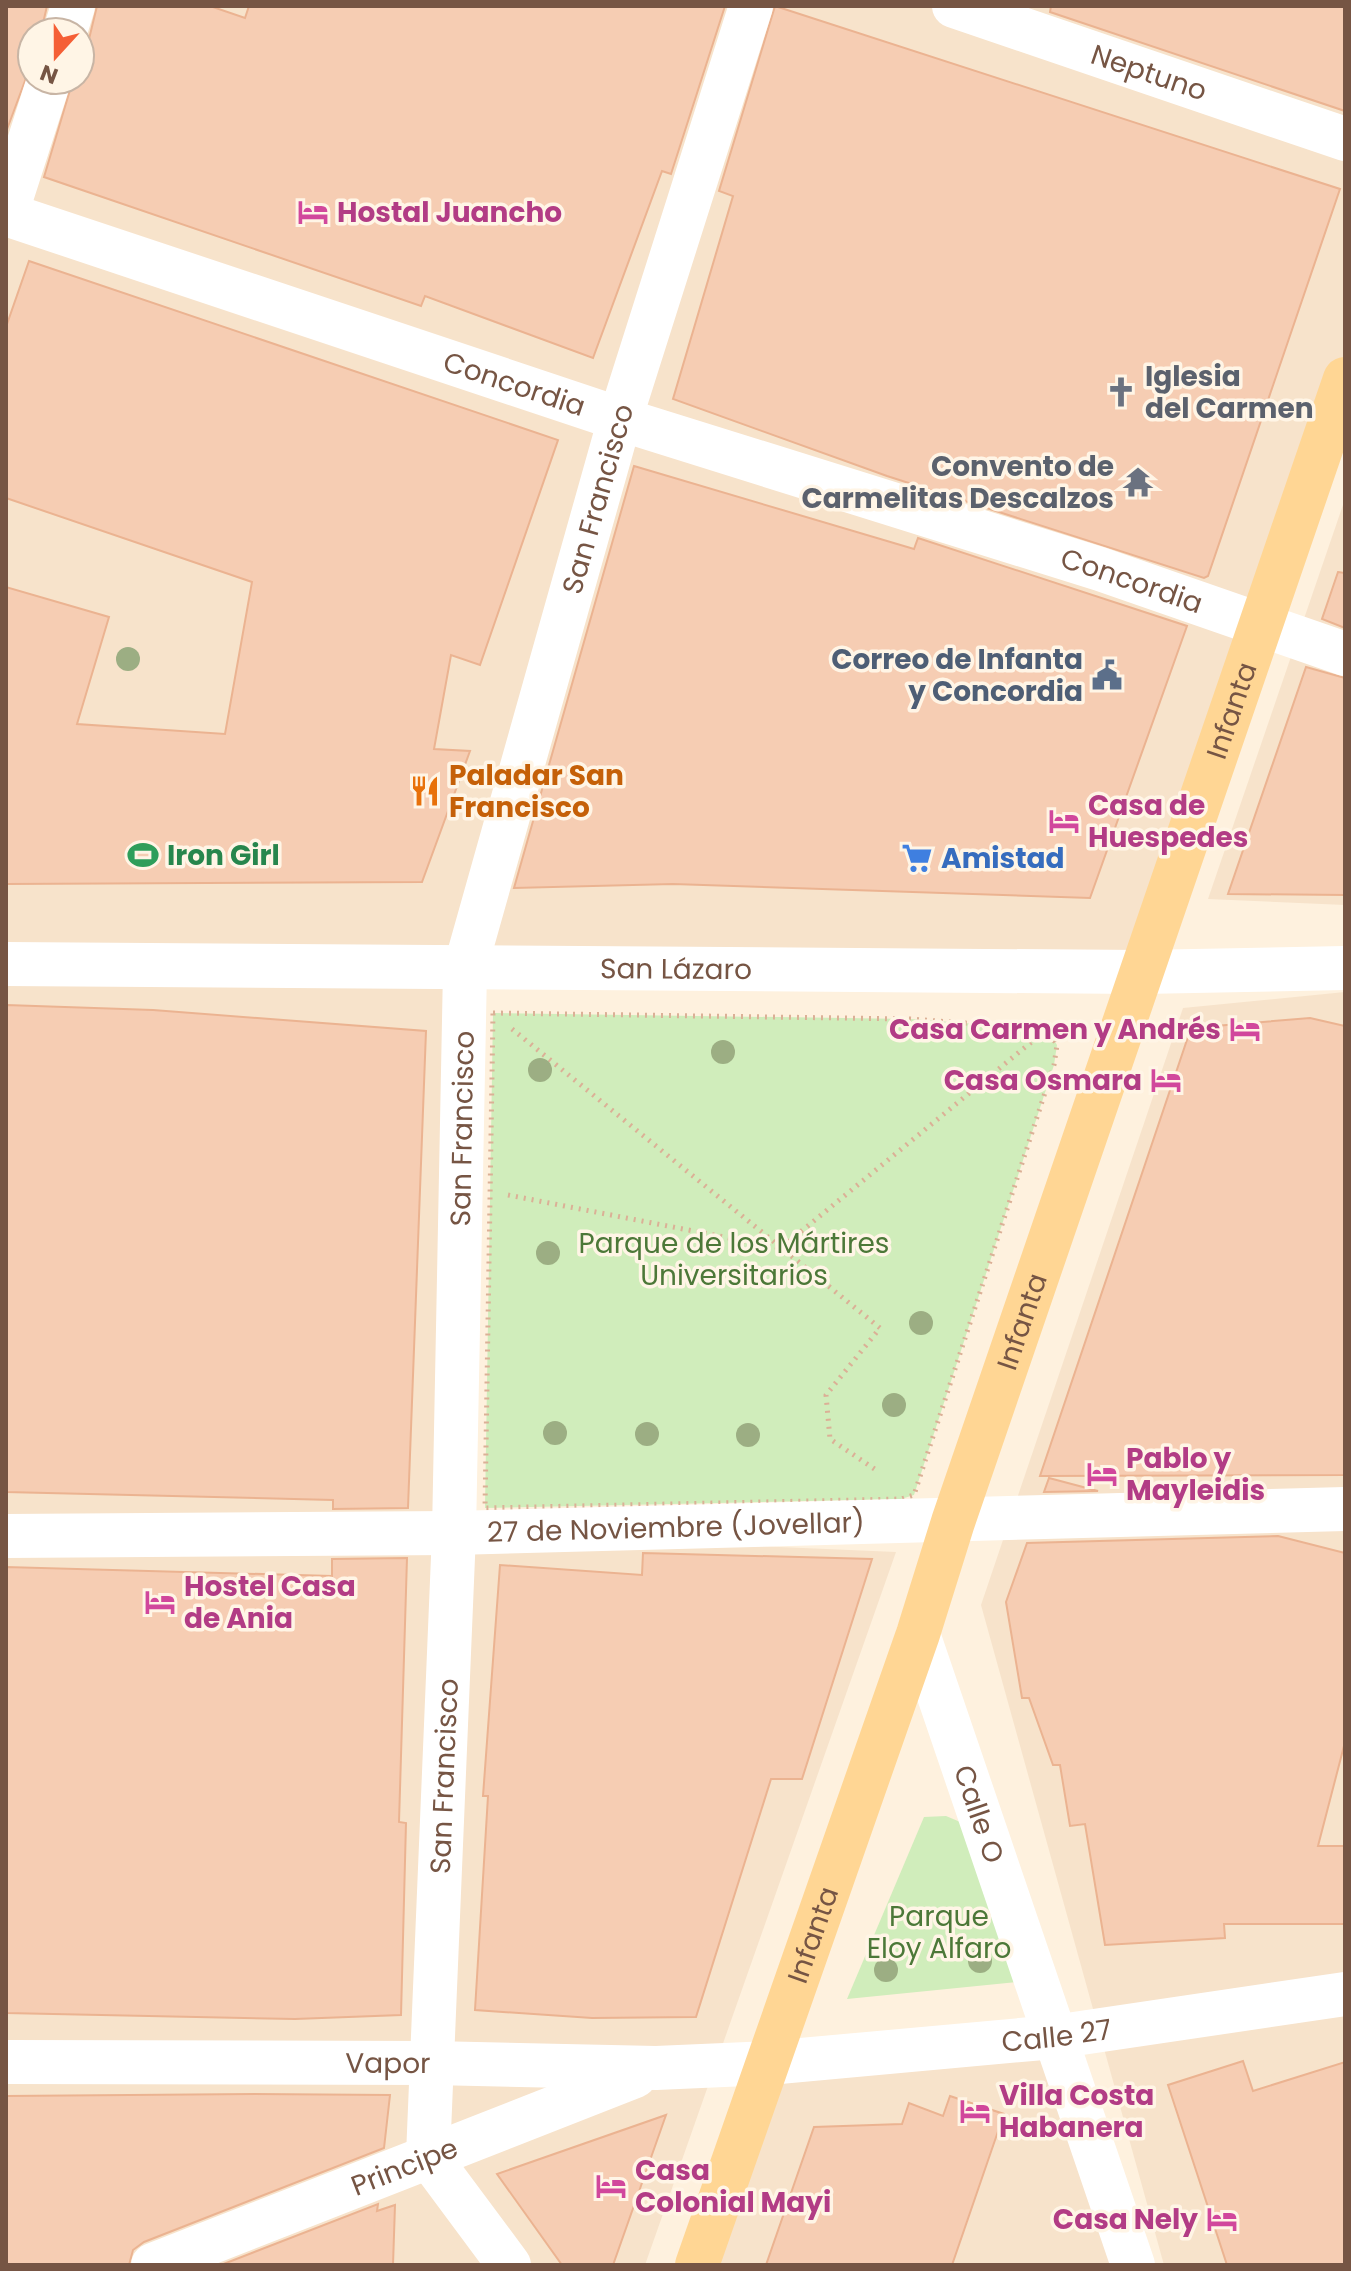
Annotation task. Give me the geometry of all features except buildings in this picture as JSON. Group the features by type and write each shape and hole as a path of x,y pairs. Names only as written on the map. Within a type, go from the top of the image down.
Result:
{"main road":[{"name":"Infanta","path":"697,2265 918,1634 953,1522 1263,627 1345,379"}],"street":[{"name":"San Francisco","path":"428,2156 454,1533 475,1189 465,969 620,419 751,6"},
{"name":"Neptuno","path":"954,6 1345,139"},
{"path":"6,214 44,96"},
{"name":"Concordia","path":"6,214 620,419 1100,569 1345,654"},
{"name":"San Lázaro","path":"6,964 1142,972 1345,968"},
{"name":"27 de Noviembre (Jovellar)","path":"6,1536 454,1533 953,1522 1345,1509"},
{"name":"Calle O","path":"918,1634 1133,2265"},
{"name":"Calle 27","path":"768,2063 1054,2037 1345,1994"},
{"name":"Vapor","path":"6,2062 432,2063 656,2068 768,2063"},
{"name":"Principe","path":"153,2265 656,2068"},
{"path":"428,2156 509,2265"}],"path":[{"path":"465,969 493,1013 880,1328 826,1395 830,1439 890,1479"},
{"path":"493,1013 910,1019 1047,1029"},
{"path":"493,1013 475,1189 485,1508 901,1499 914,1495"},
{"path":"781,1248 1047,1029"},
{"path":"914,1495 1054,1065 1057,1045 1047,1029"},
{"path":"475,1189 781,1248"},
{"path":"902,1487 953,1522"}],"shaded area":[{"path":"6,6 1345,6 1345,379 1142,972 466,969 454,1533 896,1552 645,2265 6,2265"},
{"path":"1345,499 1345,905 1208,899"},
{"path":"1345,992 1345,2265 1164,2265 981,1605 1183,1008"},
{"path":"1054,2037 1133,2265 697,2265 768,2063"}],"green space":[{"name":"Parque de los Mártires Universitarios","path":"493,1013 910,1019 1047,1029 1057,1045 1054,1065 914,1495 901,1499 485,1508"},
{"name":"Parque Eloy Alfaro","path":"946,1816 965,1824 1017,1982 847,1999 924,1817"}],"place":[{"name":"Hostal Juancho","path":"313,212"},
{"name":"Iglesia del Carmen","path":"1121,392"},
{"name":"Convento de Carmelitas Descalzos","path":"1138,482"},
{"name":"Correo de Infanta y Concordia","path":"1107,675"},
{"name":"Paladar San Francisco","path":"425,791"},
{"name":"Casa de Huespedes","path":"1064,821"},
{"name":"Iron Girl","path":"143,855"},
{"name":"Amistad","path":"917,858"},
{"name":"Casa Carmen y Andrés","path":"1245,1029"},
{"name":"Casa Osmara","path":"1166,1080"},
{"name":"Pablo y Mayleidis","path":"1102,1474"},
{"name":"Hostel Casa de Ania","path":"160,1602"},
{"name":"Villa Costa Habanera","path":"975,2111"},
{"name":"Casa Colonial Mayi","path":"611,2186"},
{"name":"Casa Nely","path":"1222,2219"}]}
